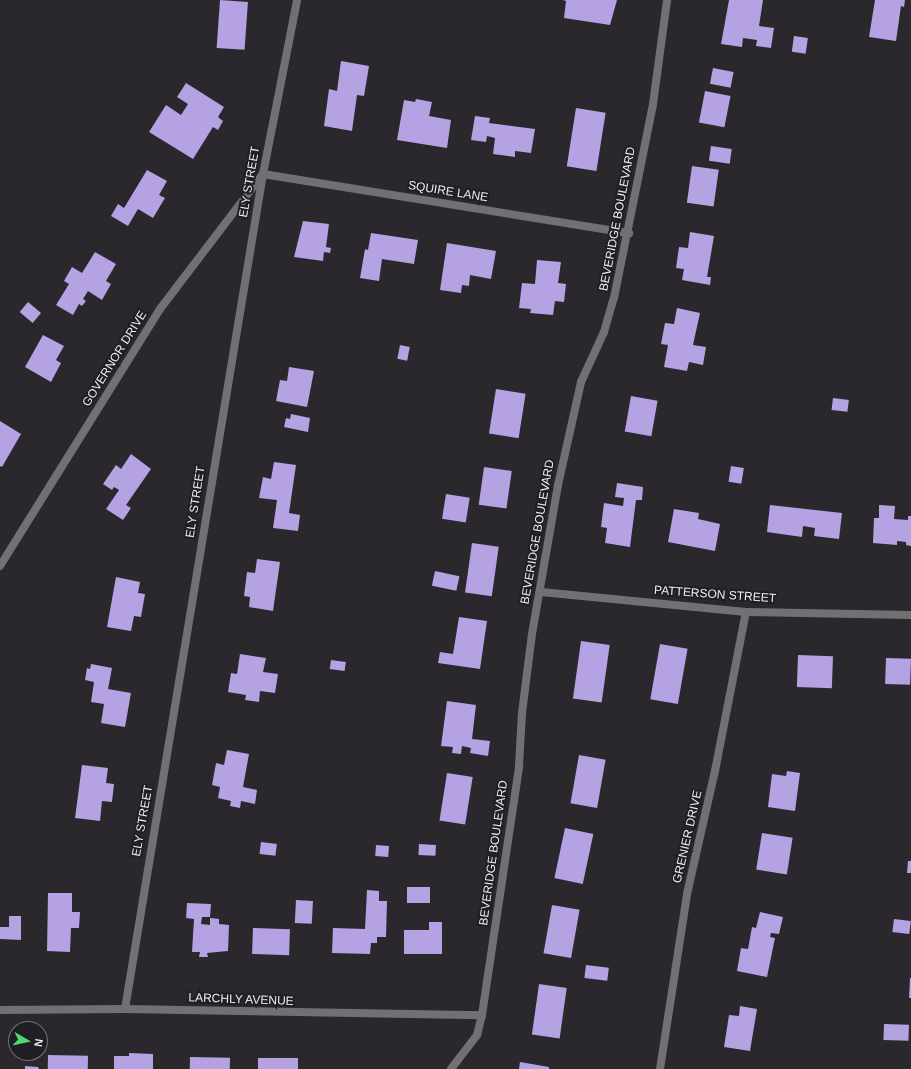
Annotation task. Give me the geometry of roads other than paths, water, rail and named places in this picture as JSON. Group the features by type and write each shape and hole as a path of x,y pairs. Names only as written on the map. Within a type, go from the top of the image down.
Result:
{"street":[{"name":"ELY STREET","path":"125,1009 263,174 297,0"},
{"name":"BEVERIDGE BOULEVARD","path":"451,1069 477,1035 482,1015 518,774 531,642 570,423 581,382 604,332 614,298 629,234 653,104 668,0"},
{"name":"SQUIRE LANE","path":"263,174 629,234"},
{"name":"GOVERNOR DRIVE","path":"0,566 160,309 263,174"},
{"name":"PATTERSON STREET","path":"541,592 746,612 911,615"},
{"name":"GRENIER DRIVE","path":"660,1069 687,894 715,771 746,612"},
{"name":"LARCHLY AVENUE","path":"0,1010 125,1009 482,1015"}]}
